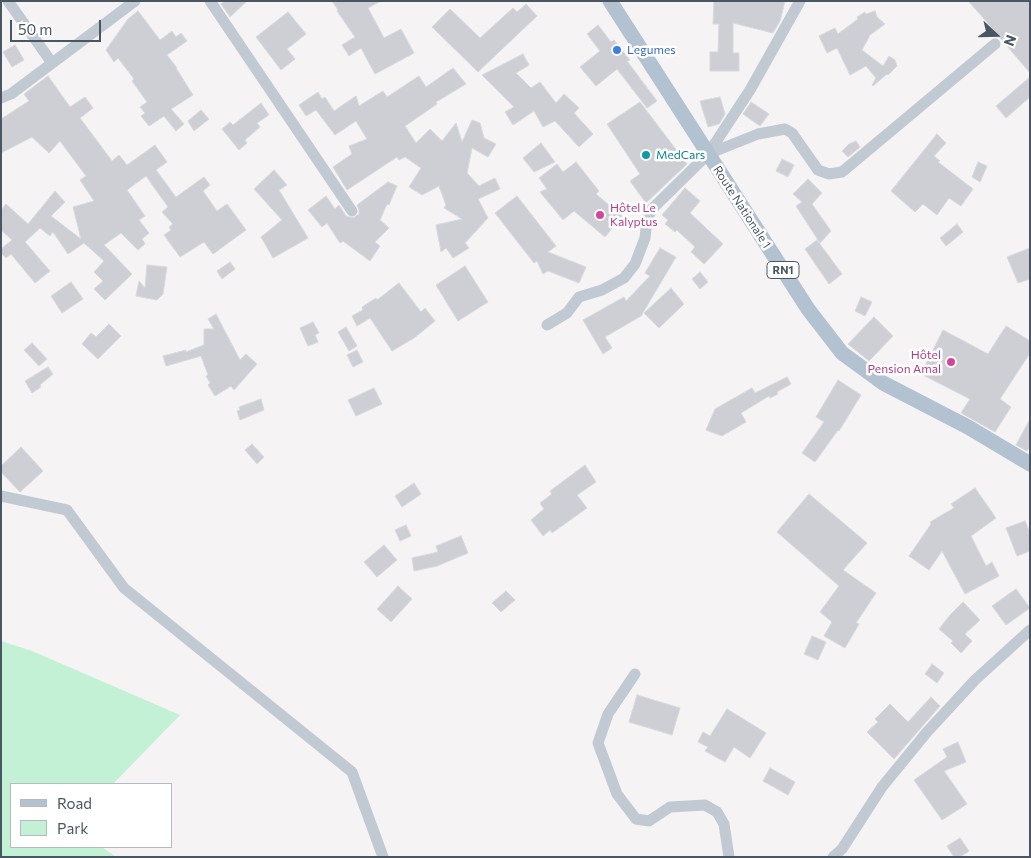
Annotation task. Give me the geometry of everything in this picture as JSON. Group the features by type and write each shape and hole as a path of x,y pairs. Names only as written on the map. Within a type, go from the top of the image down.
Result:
{"main road":[{"name":"Route Nationale 1","path":"610,1 808,309 842,352 883,384 968,427 1030,464"}],"street":[{"path":"8,1 52,63"},
{"path":"1,98 11,94 134,1"},
{"path":"210,1 352,211"},
{"path":"547,325 567,312 579,297 602,290 624,278 635,264 645,238 647,220 652,209 708,154 750,90 800,1"},
{"path":"708,154 758,134 784,129 792,133 818,170 829,174 842,172 995,44"},
{"path":"1,496 68,510 124,588 352,772 383,857"},
{"path":"833,857 842,849 882,787 928,732 975,680 1030,630"},
{"path":"635,674 608,714 598,743 617,794 636,819 649,820 670,807 705,805 717,812 724,824 729,857"}],"green space":[{"path":"1,641 32,651 180,715 114,783 10,783 10,848 103,848 116,857 1,857"}],"building":[{"path":"225,1 247,1 230,17 221,4"},
{"path":"332,1 381,1 368,8 384,38 401,29 414,53 375,74 361,48 349,56 342,45 355,37"},
{"path":"714,1 785,1 780,21 773,33 733,23 733,53 739,53 739,71 710,71 710,52 718,52 719,24 713,24"},
{"path":"968,1 1030,1 1030,73 979,13"},
{"path":"526,4 537,16 478,72 432,27 450,9 480,38 513,8 517,12"},
{"path":"138,11 160,40 172,31 176,37 181,33 187,41 167,55 193,95 171,109 184,124 176,131 164,116 149,126 141,116 145,113 140,107 147,102 132,81 134,79 118,58 114,62 106,50 128,19"},
{"path":"875,11 877,17 885,24 870,35 862,50 883,66 889,56 895,60 897,66 873,86 876,78 866,66 850,75 837,48 827,53 819,36 835,28 838,34 865,12 866,14"},
{"path":"288,12 306,34 287,49 295,59 281,70 256,37"},
{"path":"598,25 611,42 614,40 630,60 627,61 657,101 647,108 617,69 596,86 580,67 600,51 587,34"},
{"path":"15,45 24,60 12,67 3,52"},
{"path":"523,54 529,65 516,73 531,88 540,82 556,103 564,94 579,108 574,113 593,134 579,147 555,121 543,127 534,111 513,125 505,112 514,107 482,75"},
{"path":"453,68 466,84 436,102 437,104 405,126 416,143 430,129 442,141 456,123 462,142 472,120 480,123 484,138 496,144 488,157 472,148 467,173 479,186 495,178 500,189 478,199 488,218 465,243 469,248 453,258 446,248 441,252 436,225 462,219 444,208 446,205 439,186 422,195 409,187 421,168 405,157 399,160 397,157 347,190 333,167 352,154 349,146 367,139 356,121 335,135 316,110 306,116 299,105 318,92 322,99 325,97 334,111 356,96 359,106 383,91 387,97 419,76 426,87"},
{"path":"48,76 70,107 85,97 93,108 80,118 112,161 119,155 127,165 155,145 167,162 156,170 176,197 204,177 210,185 203,191 217,211 227,204 246,230 213,254 204,242 180,257 164,235 171,230 169,227 173,224 162,212 168,207 146,176 127,190 145,216 139,220 149,233 142,239 145,244 138,250 121,233 104,245 132,274 105,300 94,289 103,281 94,272 104,261 84,243 68,254 53,232 50,236 40,228 25,242 50,271 35,283 11,254 6,258 1,253 1,249 12,240 1,230 1,210 6,204 28,224 55,191 65,202 51,216 81,239 73,207 94,201 80,180 86,176 60,141 49,153 32,137 1,153 1,119 29,101 24,94"},
{"path":"1030,77 1030,97 1006,118 996,106"},
{"path":"720,97 725,114 719,124 708,127 700,101"},
{"name":"MedCars","path":"640,102 687,164 646,203 630,181 640,174 607,124"},
{"path":"751,102 769,114 760,126 743,114"},
{"path":"261,103 269,115 257,123 260,127 245,140 247,143 239,150 222,129 230,122 233,125"},
{"path":"201,110 209,119 194,131 188,121"},
{"path":"937,134 946,143 934,156 940,161 938,162 973,189 961,206 949,198 937,215 923,204 915,212 891,191"},
{"path":"856,141 860,147 848,157 842,151 849,144"},
{"path":"541,143 555,162 534,172 523,158"},
{"path":"782,159 794,165 788,177 776,171"},
{"path":"576,162 599,191 596,194 622,216 605,237 574,211 563,220 540,192 547,189 539,178 557,164 563,172"},
{"path":"978,162 987,166 980,182 972,177"},
{"path":"274,170 287,185 279,190 308,238 273,258 261,237 282,220 254,189"},
{"path":"808,179 822,193 812,204 831,231 820,243 796,206 802,202 793,194"},
{"path":"388,182 397,186 380,220 389,228 375,242 380,246 370,261 343,241 340,243 327,223 322,227 308,210 326,196 335,209 339,205 346,216 353,218 359,214 357,205"},
{"path":"685,188 700,201 690,213 723,244 704,264 691,252 695,247 677,230 675,232 665,224 668,220 662,215"},
{"path":"517,196 556,246 548,252 586,267 579,283 548,271 543,274 537,261 534,263 495,213"},
{"path":"957,224 963,232 946,246 940,238"},
{"path":"817,240 842,274 829,284 805,249"},
{"path":"660,248 676,257 641,316 605,337 612,348 603,354 583,320 624,297 626,301 650,276 645,273"},
{"path":"1030,248 1030,279 1018,283 1007,257"},
{"path":"230,262 235,269 222,279 217,271"},
{"path":"147,265 167,267 163,294 157,300 136,296 139,281 145,288"},
{"path":"465,266 488,302 458,321 436,285"},
{"path":"700,272 708,282 700,289 692,279"},
{"path":"71,282 83,299 62,313 51,296"},
{"path":"399,283 421,312 425,308 435,321 414,338 392,351 370,318 357,326 352,316 363,310 362,307 376,298 377,300"},
{"path":"671,288 684,304 659,328 644,313"},
{"path":"861,297 872,302 865,316 855,311"},
{"path":"216,314 240,360 246,354 257,364 234,390 231,386 215,396 208,385 210,383 206,376 208,375 201,356 166,366 163,356 186,350 186,352 204,345 204,329 214,329 208,319"},
{"path":"874,317 893,336 869,361 848,344"},
{"path":"313,322 319,333 315,335 318,342 308,346 300,328"},
{"path":"109,324 121,336 98,359 82,344 91,333 96,337"},
{"path":"1006,326 1030,341 1030,353 1000,399 1011,407 995,432 961,413 970,399 921,374 943,330 988,354"},
{"path":"346,327 357,346 349,351 338,332"},
{"path":"32,343 47,359 39,366 24,350"},
{"path":"357,350 363,362 353,367 347,355"},
{"path":"48,367 53,374 40,385 41,387 32,393 25,381"},
{"path":"787,377 791,384 777,392 778,394 770,398 769,396 741,413 746,422 722,436 706,430 715,409 752,388 755,393"},
{"path":"838,380 861,395 839,431 815,462 802,453 824,422 816,417"},
{"path":"374,388 382,404 356,416 348,400"},
{"path":"261,399 264,410 240,420 237,411 240,410 239,407"},
{"path":"1030,419 1030,446 1027,451 1016,445"},
{"path":"252,444 264,457 257,464 245,450"},
{"path":"21,447 43,471 20,492 1,472 1,466"},
{"path":"585,465 596,482 577,495 587,508 552,533 550,530 543,536 531,520 544,509 540,503 552,494 550,491"},
{"path":"414,483 421,494 402,507 395,496"},
{"path":"975,488 996,518 971,536 986,566 992,562 999,576 965,594 942,551 929,570 909,556 931,524 930,522 954,508 951,504"},
{"path":"809,494 867,543 843,570 876,593 856,623 859,624 845,648 824,636 832,622 820,612 839,586 777,532"},
{"path":"1025,521 1030,533 1030,551 1017,556 1006,528"},
{"path":"406,525 411,536 400,541 395,530"},
{"path":"461,536 468,553 437,566 414,571 412,558 438,552 436,546"},
{"path":"384,545 397,560 377,577 364,562"},
{"path":"398,586 412,599 391,622 377,609"},
{"path":"1016,589 1030,608 1006,625 992,606"},
{"path":"506,591 515,600 501,612 492,603"},
{"path":"963,602 980,620 965,634 972,641 961,653 951,643 953,641 939,629"},
{"path":"812,636 826,642 818,660 804,654"},
{"path":"932,664 944,673 937,683 925,674"},
{"path":"637,695 680,708 672,735 629,722"},
{"path":"931,697 940,706 894,759 867,732 878,722 875,719 890,704 908,722"},
{"path":"727,709 766,733 750,758 734,747 725,762 705,751 708,747 698,742 703,732 710,736"},
{"path":"958,742 966,762 944,771 967,804 942,820 914,780 947,757 943,749"},
{"path":"770,768 795,782 788,795 763,781"},
{"path":"960,838 969,851 960,857 954,857 947,846"}],"place":[{"name":"Legumes","path":"617,50"},
{"name":"MedCars","path":"646,155"},
{"name":"Hôtel Le Kalyptus","path":"600,215"},
{"name":"Hôtel Pension Amal","path":"951,362"}]}
